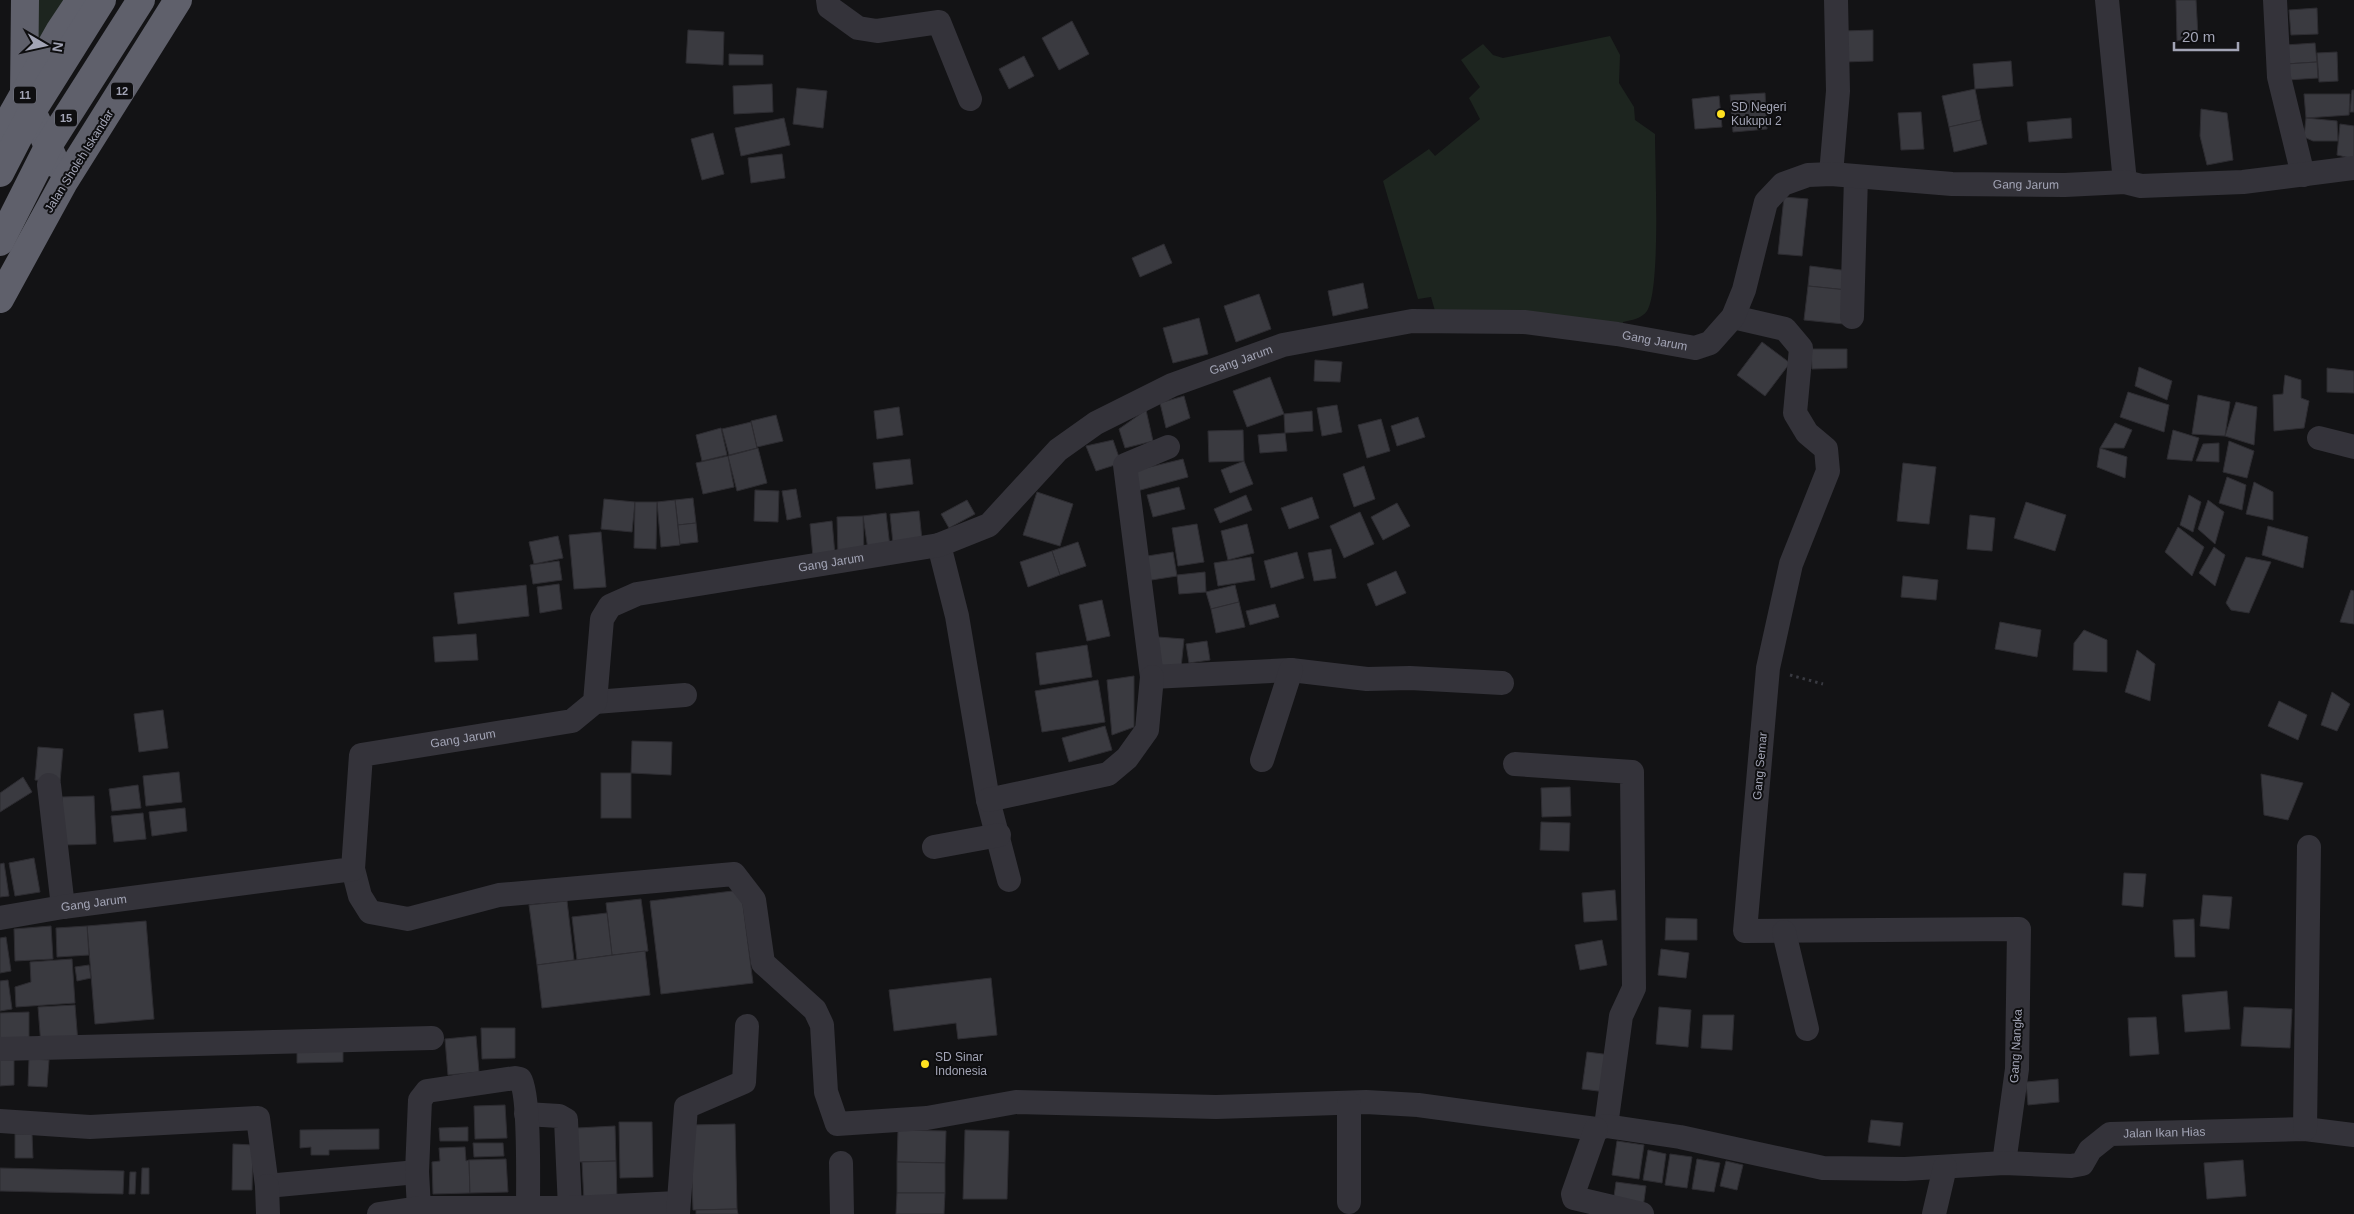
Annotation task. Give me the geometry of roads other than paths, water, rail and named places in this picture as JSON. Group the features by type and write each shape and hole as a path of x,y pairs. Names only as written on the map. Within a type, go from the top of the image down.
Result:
{"highway":[{"name":"11","path":"25,0 24,93 64,182"},
{"path":"24,93 60,30 80,0"},
{"name":"15","path":"0,172 31,113 102,0"},
{"name":"15","path":"0,242 50,143 141,0"},
{"name":"Jalan Sholeh Iskandar","path":"0,299 64,182 178,0"},
{"name":"11","path":"24,93 0,137 45,214"}],"street":[{"path":"1831,174 1838,91 1836,0"},
{"path":"2107,0 2125,182"},
{"path":"2275,0 2279,77 2303,175"},
{"path":"822,2 858,28 877,31 939,22 970,99"},
{"name":"Gang Jarum","path":"0,918 63,907 353,869 361,755 572,721 595,702 602,619 610,606 637,594 939,545 989,525 1058,450 1096,423 1172,385 1283,345 1412,321 1524,322 1617,334 1696,348 1710,343 1733,317 1744,290 1766,202 1783,184 1808,175 1831,174 1999,185 2125,182 2141,186 2243,182 2354,168"},
{"path":"1852,317 1856,177"},
{"name":"Gang Semar","path":"1733,317 1785,329 1801,348 1794,413 1807,433 1826,449 1828,471 1791,564 1768,668 1745,931 2019,929"},
{"path":"2318,438 2354,447"},
{"path":"988,800 1108,774 1127,758 1148,730 1152,677 1125,465 1168,447"},
{"path":"939,545 957,616 988,800 1009,880"},
{"path":"1152,677 1291,670 1367,679 1410,678 1502,683"},
{"path":"1262,760 1291,670"},
{"path":"595,702 685,695"},
{"path":"1515,764 1632,772 1634,988 1621,1016 1601,1128 1573,1194 1574,1198 1642,1214"},
{"path":"49,785 63,907"},
{"path":"934,847 998,835"},
{"path":"2305,1129 2310,847"},
{"name":"Jalan Ikan Hias","path":"353,869 360,896 370,912 408,919 499,895 734,874 754,900 763,963 815,1010 822,1025 826,1092 837,1124 927,1118 1016,1102 1216,1107 1349,1103 1418,1105 1680,1137 1823,1168 1873,1170 2004,1163 2071,1166 2082,1164 2090,1150 2110,1134 2305,1129 2354,1135"},
{"name":"Gang Nangka","path":"2004,1163 2017,1068 2019,929"},
{"path":"1784,932 1807,1029"},
{"path":"379,1214 419,1208 678,1208 686,1107 744,1082 747,1026"},
{"path":"0,1049 432,1038"},
{"path":"419,1208 420,1100 427,1091 520,1079 523,1084 526,1114 528,1208"},
{"path":"1349,1103 1349,1202"},
{"path":"526,1114 559,1116 566,1120 570,1208"},
{"path":"0,1121 90,1127 258,1118 267,1186 268,1214"},
{"path":"840,1163 842,1214"},
{"path":"1934,1214 1945,1167"},
{"path":"267,1186 418,1172"}],"place":[{"name":"SD Negeri Kukupu 2","path":"1721,114"},
{"name":"SD Sinar Indonesia","path":"925,1064"}]}
